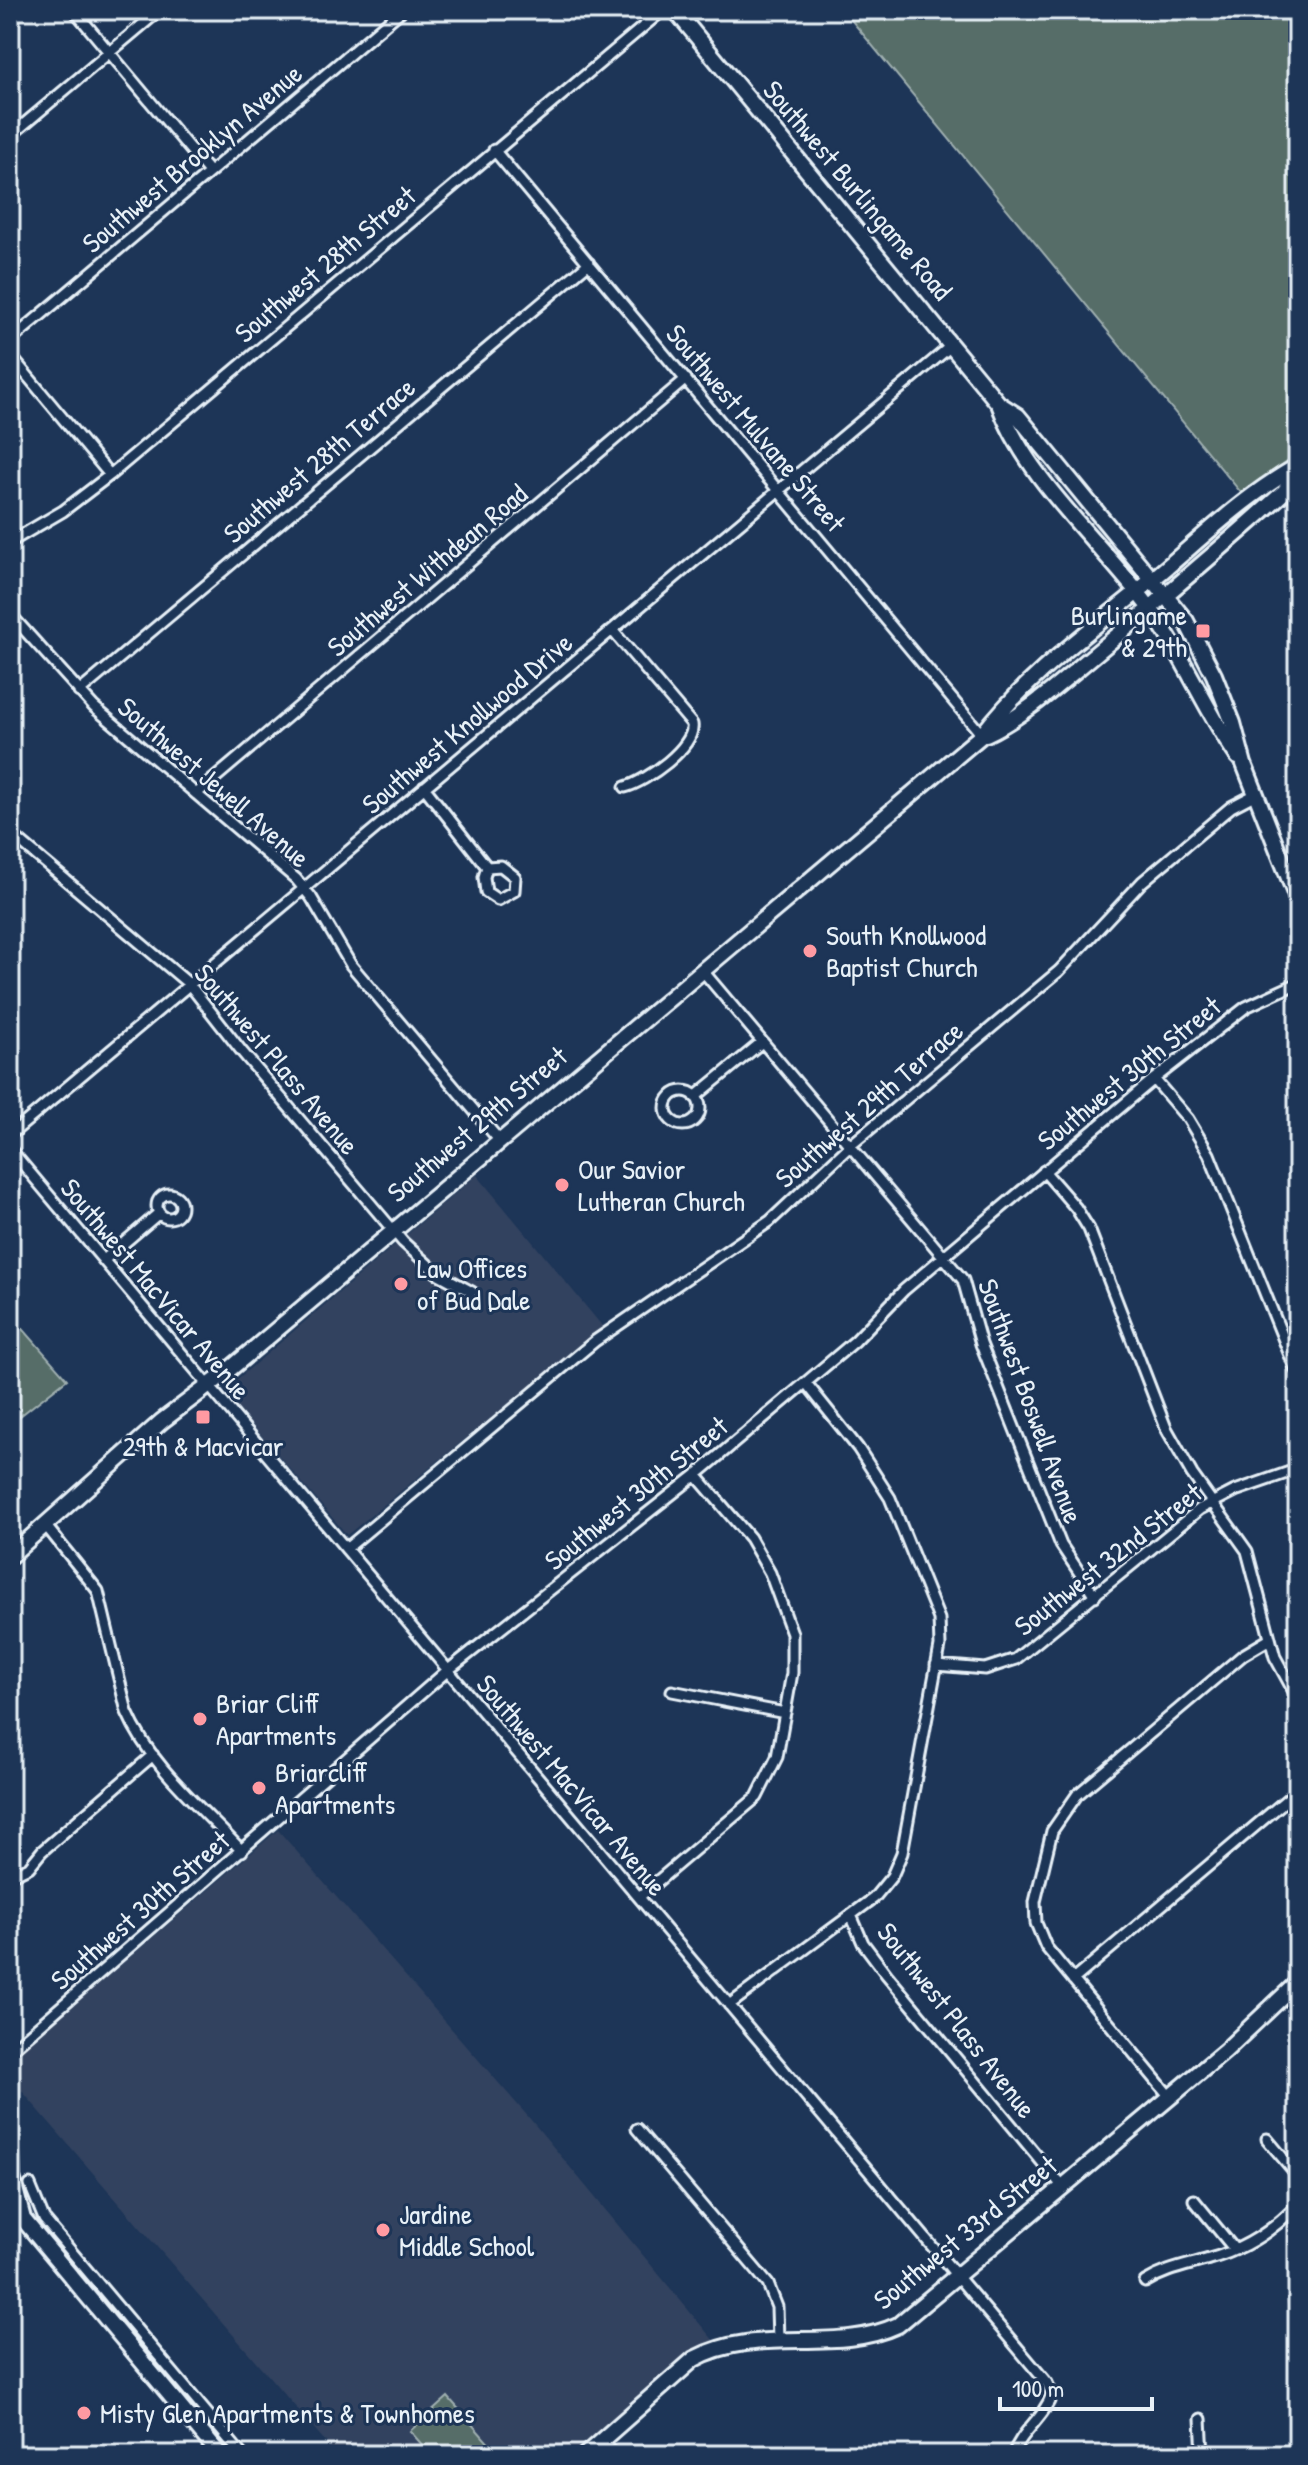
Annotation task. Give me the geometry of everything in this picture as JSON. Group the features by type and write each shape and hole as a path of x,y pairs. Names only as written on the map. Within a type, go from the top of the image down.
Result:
{"main road":[{"name":"Southwest Burlingame Road","path":"675,10 999,404 1005,421 1047,483 1137,592 1175,644 1227,740 1244,764"},
{"name":"Southwest Burlingame Road","path":"999,404 1018,416 1167,594 1186,621 1214,675 1233,723 1244,764 1298,901"},
{"name":"Southwest 29th Street","path":"10,1556 162,1421 982,735 1008,701 1276,478 1298,466"},
{"name":"Southwest 29th Street","path":"982,735 1005,725 1150,609 1284,492 1298,475"},
{"name":"Southwest 33rd Street","path":"585,2455 694,2359 726,2345 859,2336 885,2331 914,2314 1248,2031 1298,1982"},
{"path":"10,2123 12,2177 23,2219 220,2455"}],"street":[{"path":"74,10 209,172"},
{"path":"10,136 160,10"},
{"name":"Southwest Brooklyn Avenue","path":"10,341 402,10"},
{"name":"Southwest 28th Street","path":"10,542 63,511 110,475 663,10"},
{"name":"Southwest Mulvane Street","path":"494,150 982,735"},
{"name":"Southwest 28th Terrace","path":"79,692 589,263"},
{"name":"Southwest Knollwood Drive","path":"10,1135 952,345"},
{"path":"10,355 110,475"},
{"name":"Southwest Withdean Road","path":"196,794 686,379"},
{"name":"Southwest Jewell Avenue","path":"10,614 79,692 304,888 351,965 499,1140"},
{"path":"612,630 692,724 693,731 688,744 639,783 625,787"},
{"path":"424,787 487,867"},
{"name":"Southwest 29th Terrace","path":"346,1549 595,1341 770,1221 851,1145 1065,966 1142,882 1231,807 1256,794"},
{"name":"Southwest Plass Avenue","path":"10,833 189,984 243,1053 392,1229 429,1267 472,1292"},
{"name":"Southwest Boswell Avenue","path":"702,970 967,1287 981,1344 1061,1545 1095,1596"},
{"name":"Southwest 30th Street","path":"10,2051 447,1671 696,1475 806,1383 944,1256 1154,1079 1234,1014 1298,983"},
{"path":"695,1097 762,1042"},
{"path":"1154,1079 1188,1119 1209,1154 1298,1375"},
{"name":"Southwest MacVicar Avenue","path":"10,1149 1047,2383 1052,2394 1047,2408 1026,2430 1013,2455"},
{"path":"1044,1171 1076,1208 1089,1229 1166,1428 1192,1474 1247,1551 1279,1669 1298,1699"},
{"path":"104,1260 159,1213"},
{"path":"729,2005 881,1891 902,1853 940,1646 939,1619 902,1525 874,1470 806,1383"},
{"name":"Southwest 32nd Street","path":"936,1665 985,1669 1016,1659 1213,1502 1298,1469"},
{"path":"639,1897 757,1797 777,1757 794,1656 786,1612 770,1573 750,1538 696,1475"},
{"path":"46,1526 98,1591 127,1712 153,1755 242,1851"},
{"path":"1170,2097 1046,1947 1035,1916 1043,1862 1057,1821 1077,1795 1243,1655 1270,1639"},
{"path":"672,1691 785,1713"},
{"path":"10,1876 29,1867 42,1851 153,1755"},
{"path":"1073,1980 1298,1790"},
{"name":"Southwest Plass Avenue","path":"851,1915 863,1943 887,1975 1062,2186"},
{"path":"637,2129 768,2284 777,2307 778,2340"},
{"path":"1267,2139 1298,2176"},
{"path":"30,2185 44,2219 242,2455"},
{"path":"1194,2200 1235,2250"},
{"path":"1145,2282 1168,2269 1235,2250 1263,2234 1298,2204"},
{"path":"59,2265 73,2254"},
{"path":"1295,2302 1298,2322"},
{"path":"128,2347 141,2336"},
{"path":"1201,2419 1203,2455"},
{"path":"601,2441 614,2455"}],"shaded area":[{"path":"477,1175 603,1327 347,1535 230,1399 228,1387"},
{"name":"Jardine Middle School","path":"278,1830 531,2120 714,2341 695,2350 574,2455 337,2455 22,2091 14,2098 10,2087 10,2060"}],"green space":[{"path":"843,10 1298,10 1298,453 1242,494"},
{"path":"10,1314 67,1379 10,1424"},
{"path":"448,2397 499,2455 431,2455 410,2431"}],"place":[{"name":"Burlingame & 29th","path":"1203,631"},
{"name":"South Knollwood Baptist Church","path":"810,951"},
{"name":"Our Savior Lutheran Church","path":"562,1185"},
{"name":"Law Offices of Bud Dale","path":"401,1284"},
{"name":"29th & Macvicar","path":"203,1417"},
{"name":"Briar Cliff Apartments","path":"200,1719"},
{"name":"Briarcliff Apartments","path":"259,1788"},
{"name":"Jardine Middle School","path":"383,2230"},
{"name":"Misty Glen Apartments & Townhomes","path":"84,2413"}]}
